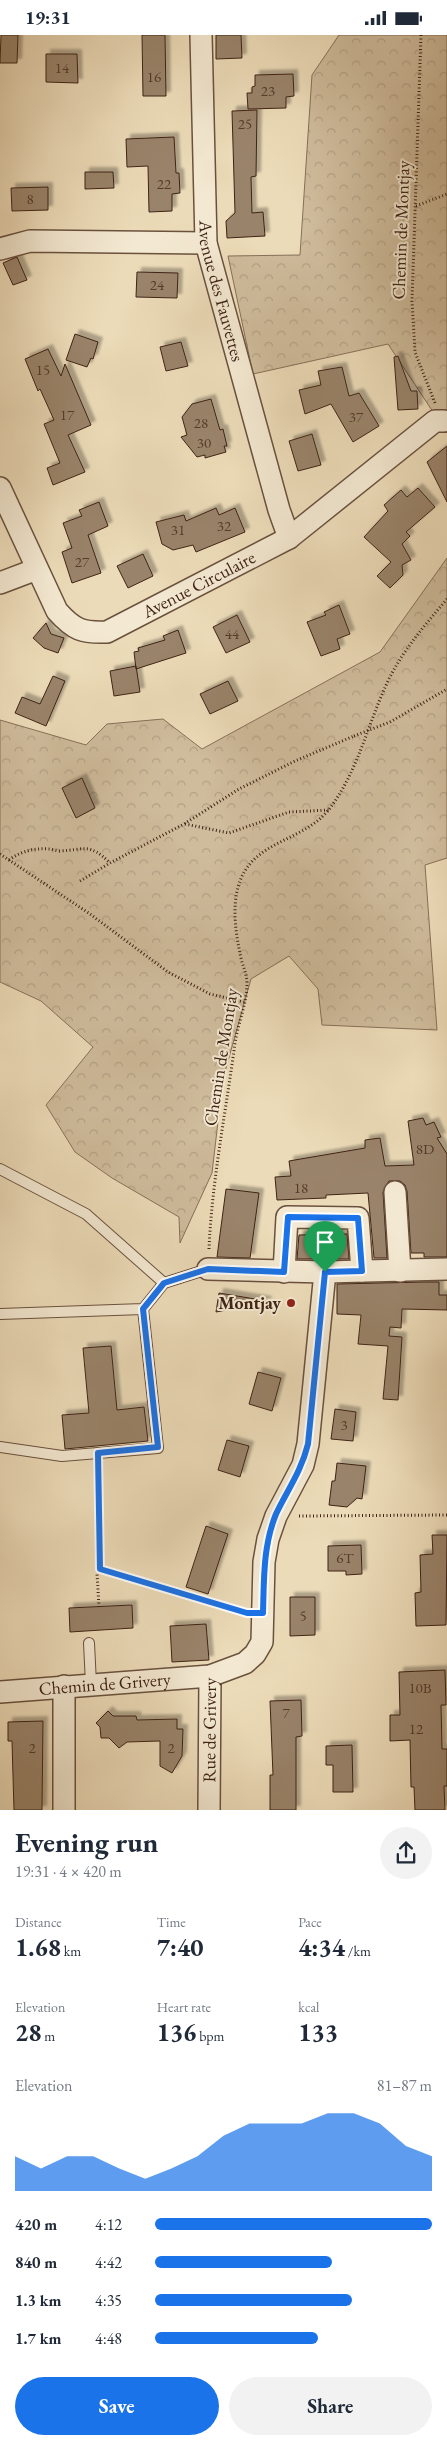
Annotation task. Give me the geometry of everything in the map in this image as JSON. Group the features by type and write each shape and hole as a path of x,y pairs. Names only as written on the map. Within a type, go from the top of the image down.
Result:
{"street":[{"name":"Avenue des Fauvettes","path":"200,35 206,243 279,510 289,537"},
{"path":"0,249 30,241 206,243"},
{"name":"Avenue Circulaire","path":"0,488 57,611 70,626 89,633 107,632 289,537 435,421 444,421"},
{"path":"0,583 37,569"},
{"path":"395,1193 400,1271"},
{"path":"284,1272 288,1217 358,1218 362,1271"},
{"path":"208,1269 284,1272 447,1269"},
{"name":"Rue de Grivery","path":"209,1810 210,1676 245,1663 255,1654 262,1642 264,1562 268,1539 276,1515 303,1465 308,1444 325,1272"},
{"name":"Chemin de Grivery","path":"0,1692 210,1676"},
{"path":"64,1687 64,1810"}],"lane":[{"path":"0,1169 86,1214 164,1283"},
{"path":"0,1447 62,1456 158,1447 143,1309 164,1283 208,1269"},
{"path":"0,1314 143,1309"},
{"path":"89,1643 91,1684"}],"path":[{"name":"Chemin de Montjay","path":"421,35 412,301 415,352 430,393 444,421"},
{"path":"416,206 447,194"},
{"name":"Chemin de Montjay","path":"208,1269 211,1212 235,1041 247,985 234,910 238,886 246,868 262,851 308,826 329,809 361,749 387,683 398,662 413,638 447,599"},
{"path":"80,881 184,824 239,789 295,761 390,722 431,700 447,689"},
{"path":"184,824 229,833 289,812 329,809"},
{"path":"8,860 26,850 48,849 60,851 81,848 100,853 110,863"},
{"path":"0,854 90,914 168,972 210,994 244,1002"},
{"path":"98,1453 100,1569 97,1573 99,1607"},
{"path":"276,1515 447,1515"},
{"path":"100,1569 247,1613 263,1613"}],"green space":[{"path":"339,35 447,35 447,433 388,344 253,374 228,256 300,255 312,75"},
{"path":"447,558 447,858 425,865 437,1030 322,1025 318,989 289,956 251,979 223,1079 212,1173 180,1243 179,1217 112,1178 75,1152 46,1105 93,1047 41,1001 0,982 0,720 86,745 107,724 163,719 202,749 380,652"}],"building":[{"path":"1,35 18,35 17,63 0,63"},
{"path":"142,35 165,35 166,96 143,96"},
{"path":"216,35 241,35 242,58 216,59"},
{"path":"46,54 77,54 78,83 46,82"},
{"path":"293,74 294,96 286,97 286,108 248,109 247,93 252,93 252,87 255,86 255,75"},
{"path":"257,110 256,176 251,177 252,213 263,212 265,236 227,238 226,221 235,213 232,111"},
{"path":"174,137 176,173 179,173 180,193 172,194 172,211 149,212 148,166 127,167 126,139"},
{"path":"85,172 113,172 114,188 85,189"},
{"path":"48,187 48,210 12,211 11,188"},
{"path":"17,257 27,280 13,285 3,263"},
{"path":"137,272 178,273 177,298 136,297"},
{"path":"75,334 98,342 93,359 91,358 87,367 66,360"},
{"path":"181,342 188,366 166,371 160,347"},
{"path":"48,349 61,376 65,364 91,425 68,435 85,472 53,485 47,468 60,463 44,424 54,420 40,389 38,391 25,359"},
{"path":"398,356 411,391 417,391 418,409 398,410 394,357"},
{"path":"342,367 349,396 359,393 379,426 353,442 331,404 305,414 299,390 321,385 318,371"},
{"path":"211,399 220,430 223,429 227,446 224,446 226,452 205,458 205,455 197,457 181,437 187,435 182,417 192,404"},
{"path":"312,434 321,465 298,471 289,441"},
{"path":"447,446 447,502 427,462"},
{"path":"418,488 435,507 406,532 410,536 402,544 411,560 402,565 403,575 390,588 377,576 391,562 364,537 388,511 384,505 401,490 407,497"},
{"path":"99,502 108,526 88,535 101,573 72,583 62,552 72,548 63,523 82,516 79,510"},
{"path":"216,508 219,515 235,508 245,532 196,552 193,545 173,550 162,544 156,522 184,515 186,521"},
{"path":"143,554 153,576 128,588 117,566"},
{"path":"339,605 350,634 337,639 340,649 321,656 307,622 326,615 324,612"},
{"path":"237,615 250,642 226,653 213,627"},
{"path":"46,623 51,634 64,638 58,653 44,648 33,638"},
{"path":"178,630 186,653 136,669 134,652 139,651 138,648 165,640 163,636"},
{"path":"136,666 140,692 114,696 110,671"},
{"path":"53,676 65,681 46,726 15,713 22,697 40,704"},
{"path":"228,681 238,701 210,714 200,694"},
{"path":"82,778 95,808 76,818 62,788"},
{"path":"423,1118 426,1125 434,1122 441,1137 437,1138 447,1154 447,1257 424,1257 424,1253 411,1253 407,1191 405,1185 400,1181 389,1181 383,1192 387,1258 374,1258 368,1193 326,1195 326,1198 277,1200 275,1177 291,1176 289,1161 365,1148 365,1140 380,1138 385,1166 414,1165 408,1121"},
{"path":"226,1189 259,1193 250,1258 217,1257"},
{"path":"347,1234 349,1259 297,1259 299,1235"},
{"path":"439,1282 439,1295 447,1295 447,1310 402,1309 401,1328 390,1327 389,1336 402,1337 398,1400 383,1399 388,1346 358,1344 361,1315 337,1314 337,1284"},
{"path":"219,1293 267,1301 267,1302 216,1312"},
{"path":"111,1346 117,1410 144,1407 148,1441 65,1449 62,1415 89,1413 83,1348"},
{"path":"258,1372 281,1378 272,1411 249,1404"},
{"path":"335,1409 356,1412 353,1441 331,1439"},
{"path":"227,1440 249,1446 240,1477 218,1470"},
{"path":"337,1463 366,1466 362,1499 357,1498 347,1507 329,1505 332,1481 335,1481"},
{"path":"206,1526 228,1534 208,1594 186,1587"},
{"path":"432,1535 447,1535 446,1625 416,1626 415,1593 421,1592 420,1555 433,1554"},
{"path":"361,1545 362,1574 346,1575 346,1571 328,1571 328,1546"},
{"path":"290,1597 315,1597 315,1635 290,1636"},
{"path":"132,1605 133,1628 70,1632 69,1608"},
{"path":"206,1624 209,1660 172,1662 170,1626"},
{"path":"445,1670 446,1705 441,1705 442,1749 447,1749 447,1786 444,1786 445,1810 415,1810 414,1787 411,1787 410,1740 390,1741 390,1715 400,1715 399,1672"},
{"path":"301,1700 302,1736 296,1737 296,1810 270,1810 270,1775 273,1775 270,1701"},
{"path":"108,1711 113,1716 136,1716 137,1720 177,1719 177,1729 183,1729 182,1756 172,1773 160,1766 160,1741 127,1742 119,1748 109,1738 101,1738 100,1727 96,1723"},
{"path":"43,1721 42,1810 14,1810 12,1741 8,1741 8,1722"},
{"path":"352,1745 353,1792 333,1792 333,1765 326,1765 326,1746"}],"place":[{"name":"Montjay","path":"291,1303"}],"route":[{"path":"288,1217 358,1218 362,1271 325,1272 308,1444 303,1465 276,1515 268,1539 264,1562 263,1613 247,1613 100,1569 98,1453 158,1447 143,1309 164,1283 208,1269 284,1272 288,1217"}]}
